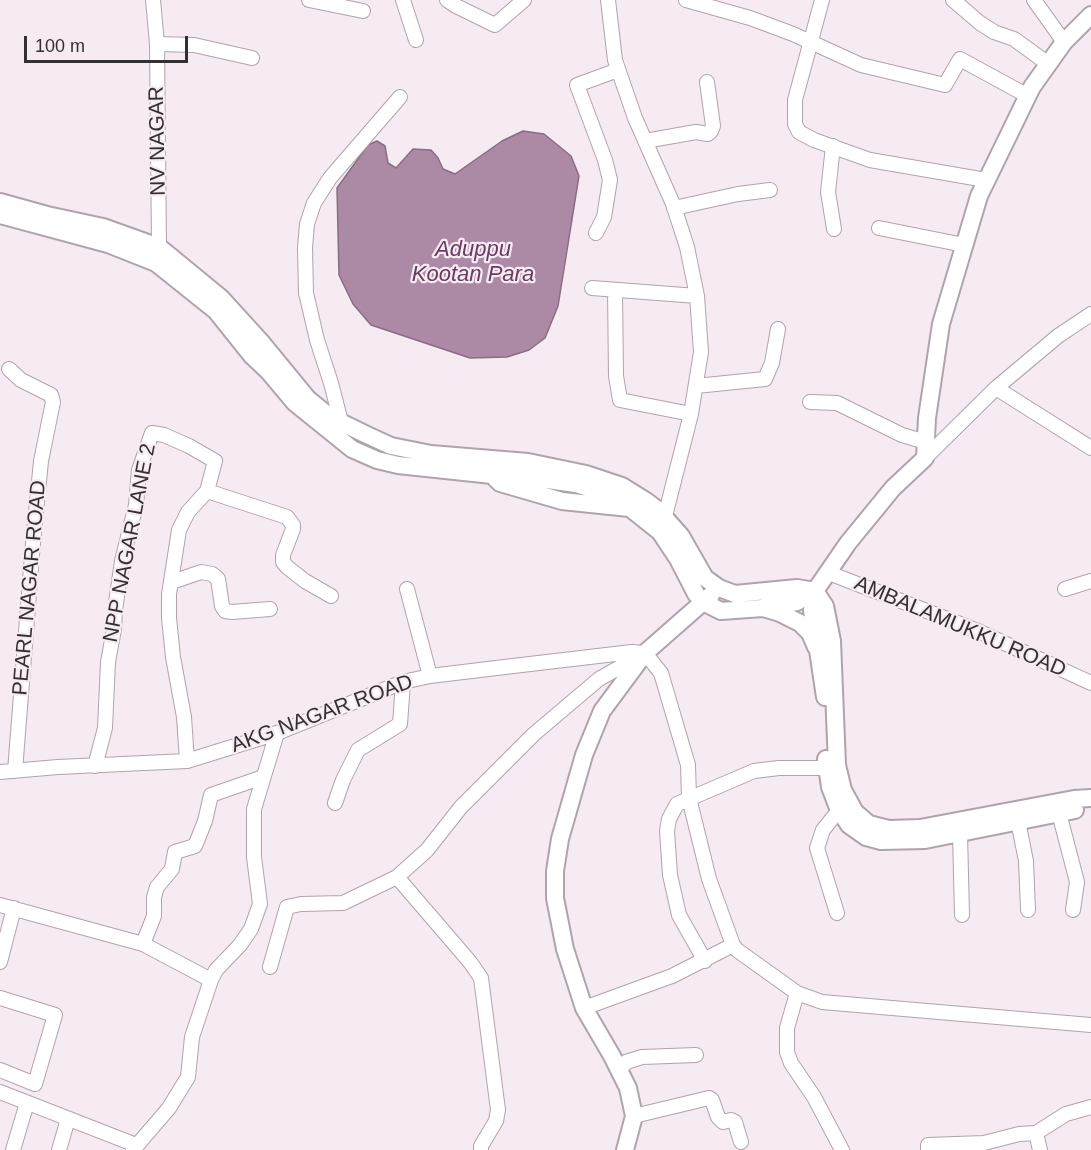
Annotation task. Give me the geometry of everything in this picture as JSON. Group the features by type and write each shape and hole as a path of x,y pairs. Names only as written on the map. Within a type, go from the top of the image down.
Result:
{"main road":[{"path":"0,202 103,227 158,255 216,311 252,356 274,368 295,403 337,428 352,449 376,460 399,465 494,467 528,462 586,474 622,486 646,501 662,525 696,594 703,602 721,611 797,603 815,591 849,543 926,450 927,418 942,324 979,196 1028,96 1047,63 1091,15"},
{"path":"0,215 158,255"},
{"path":"494,467 520,476 576,484 616,497 681,536 705,578 718,588 735,594 797,588 815,591 825,606 832,641 827,768 830,787 839,810 849,825 866,837 881,841 925,840 1074,799 1091,798"},
{"path":"625,1150 634,1116 628,1089 584,1008 565,949 555,898 555,871 560,839 584,755 602,711 645,653 718,588"},
{"path":"815,591 812,610 816,647 825,688 830,736 843,790 855,812 869,824 889,829 970,827 1091,808"},
{"path":"763,608 800,623 810,633 816,647"}],"street":[{"name":"NV NAGAR","path":"153,0 157,44 158,255"},
{"path":"309,0 363,11"},
{"path":"403,0 416,40"},
{"path":"447,0 495,25 524,0"},
{"path":"608,0 618,69 645,141 674,208 687,247 697,296 701,352 696,386 662,525"},
{"path":"686,0 750,18 793,34 810,44 861,65 945,85 960,59 1028,96"},
{"path":"822,0 795,100 795,124 799,132 814,140 870,160 986,180"},
{"path":"953,0 980,23 994,32 1014,39 1047,63"},
{"path":"1034,0 1064,42"},
{"path":"157,44 194,45 252,58"},
{"path":"596,233 604,217 610,180 605,160 577,85 618,69"},
{"path":"645,141 696,132 708,134 713,126 707,82"},
{"path":"337,428 331,383 317,340 306,293 307,224 314,203 330,178 400,97"},
{"path":"833,146 828,181 834,229"},
{"path":"674,208 738,194 770,190"},
{"path":"879,228 964,245"},
{"path":"592,288 697,296"},
{"path":"615,290 616,376 620,400 691,414"},
{"path":"810,402 837,403 902,435 926,450 1058,336 1091,314"},
{"path":"696,386 765,379 772,363 778,329"},
{"name":"PEARL NAGAR ROAD","path":"9,369 21,380 53,398 41,461 35,519 15,771"},
{"path":"996,388 1091,448"},
{"name":"NPP NAGAR LANE 2","path":"95,766 105,728 108,662 121,570 136,504 139,470 152,433 164,435 189,446 215,461 208,479 207,491"},
{"path":"187,761 184,717 173,657 169,618 171,582 179,530 188,512 207,491 287,517 293,529 283,555 283,562 305,582 331,596"},
{"path":"171,582 201,572 212,574 218,579 222,606 225,611 270,609"},
{"name":"AMBALAMUKKU ROAD","path":"829,573 978,631 1091,683"},
{"path":"1065,589 1091,581"},
{"path":"407,589 430,676"},
{"name":"AKG NAGAR ROAD","path":"0,772 58,766 187,761 277,733 403,682 430,676 632,652 645,653"},
{"path":"270,967 286,907 301,903 343,903 397,877 427,850 461,807 534,734 599,679 645,653 661,673 688,765 689,798 709,879 733,945 797,993 822,1002 1091,1025"},
{"path":"335,802 358,750 400,724 403,682"},
{"path":"0,1092 134,1148 170,1108 188,1077 192,1037 211,980 216,970 240,945 251,929 260,904 254,857 254,809 277,733"},
{"path":"705,961 679,915 670,875 667,849 669,819 677,804 754,771 779,768 827,768"},
{"path":"143,944 154,916 154,897 157,887 172,869 175,852 195,846 212,795 263,777"},
{"path":"837,913 817,848 823,831 839,810"},
{"path":"1059,813 1077,882 1072,910"},
{"path":"1018,821 1026,861 1028,910"},
{"path":"962,915 970,827"},
{"path":"397,877 481,978 498,1110 496,1121 481,1146 481,1150"},
{"path":"0,905 143,944 211,980"},
{"path":"0,962 14,908"},
{"path":"584,1008 672,976 733,945"},
{"path":"797,993 787,1028 787,1052 791,1063 814,1097 842,1150"},
{"path":"0,998 55,1016 35,1084 0,1070"},
{"path":"619,1071 626,1062 642,1057 696,1055"},
{"path":"634,1116 709,1098 712,1100 718,1118 723,1122 731,1120 735,1122 741,1142"},
{"path":"13,1150 27,1103"},
{"path":"928,1150 928,1145 984,1143 1019,1134 1036,1133 1066,1114 1091,1107"},
{"path":"59,1150 68,1119"},
{"path":"1036,1133 1040,1150"}],"water":[{"name":"Aduppu Kootan Para","path":"523,131 544,134 571,156 579,176 558,306 545,338 529,350 507,357 470,358 371,325 353,304 339,275 337,188 368,145 377,141 385,146 388,163 396,168 413,149 431,150 443,169 455,174 502,141"}]}
